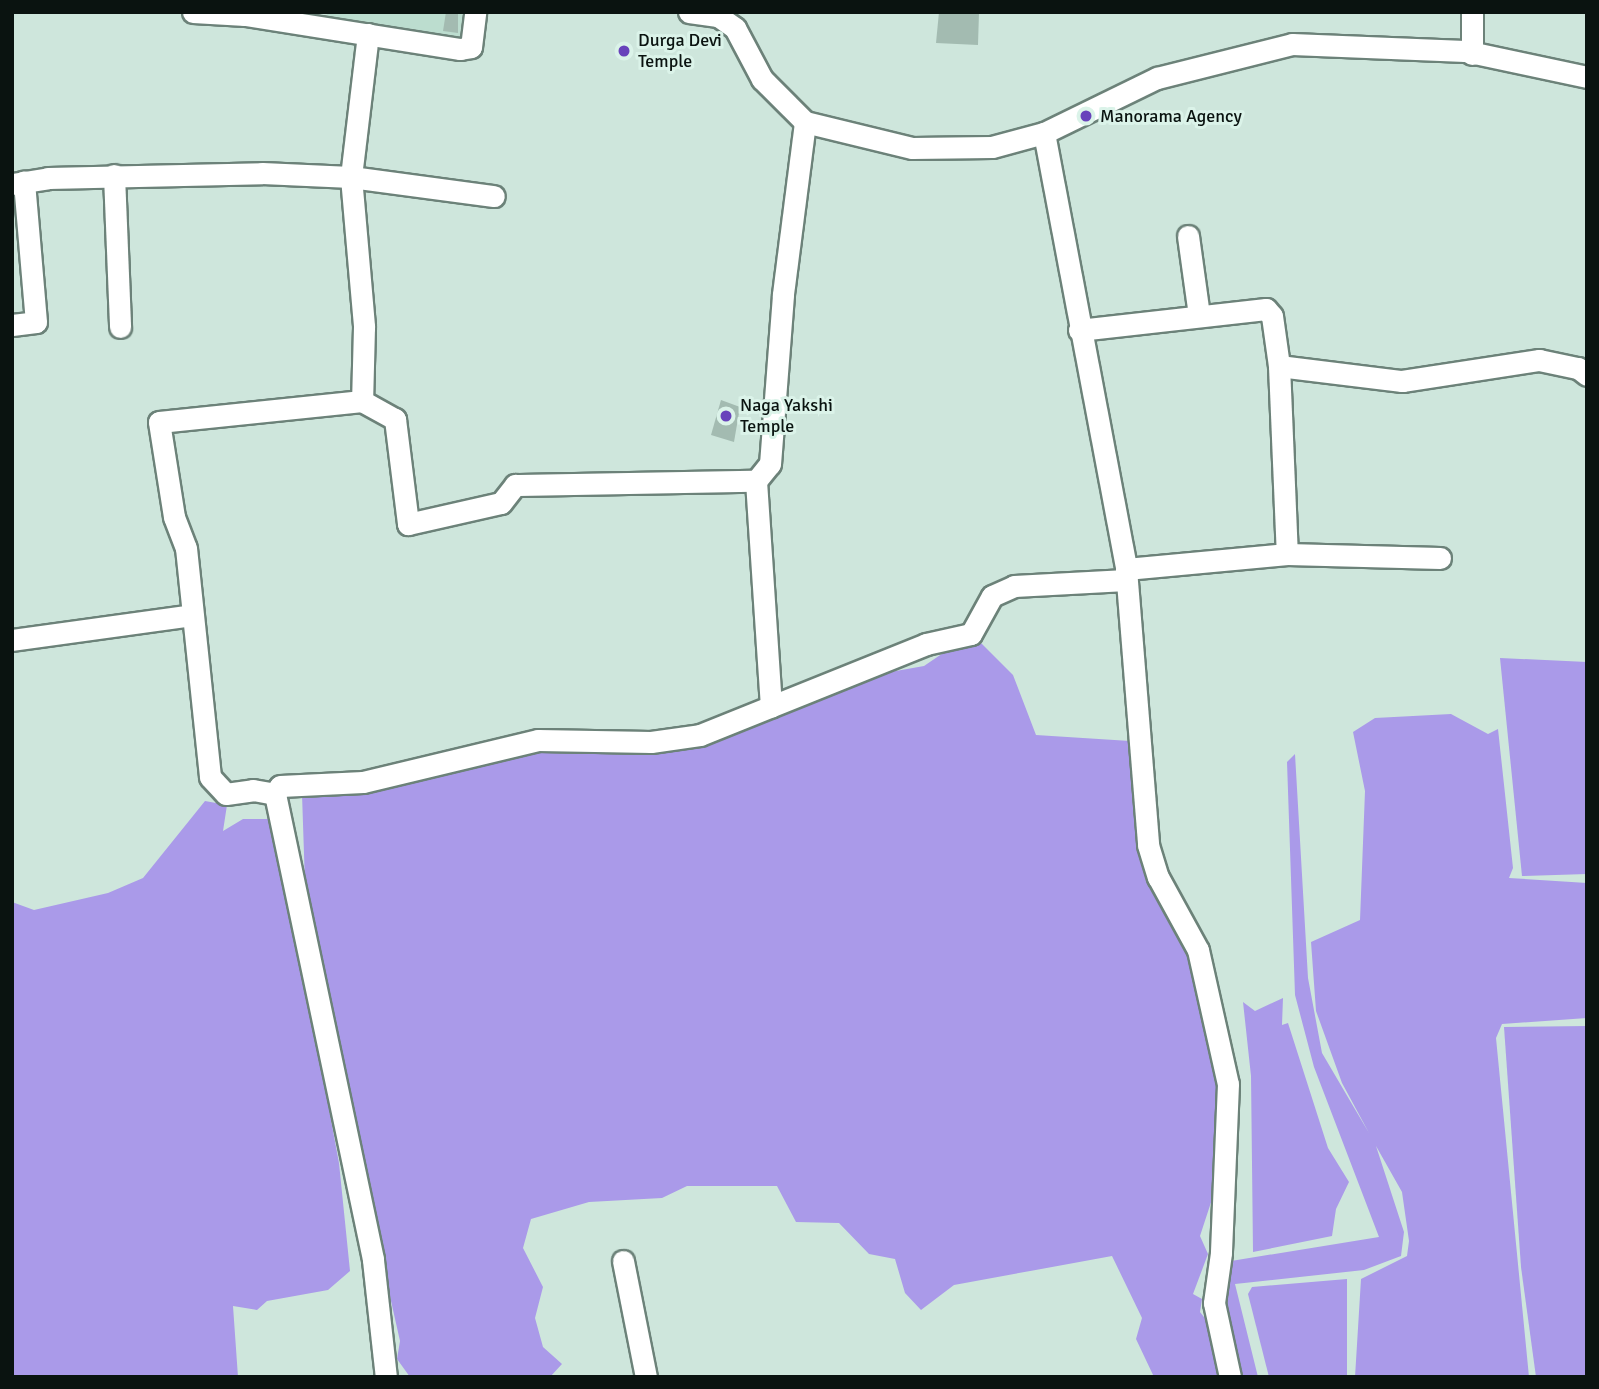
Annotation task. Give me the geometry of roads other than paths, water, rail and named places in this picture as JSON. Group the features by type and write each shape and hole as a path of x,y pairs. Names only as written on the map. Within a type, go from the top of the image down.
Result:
{"street":[{"path":"193,12 246,14 471,47 475,12"},
{"path":"689,12 719,16 735,28 762,79 805,122 912,148 992,147 1044,134 1157,78 1292,44 1409,47 1472,54 1587,77"},
{"path":"1472,12 1472,54"},
{"path":"362,401 364,327 351,177 368,34"},
{"path":"771,707 756,481 770,464 783,294 805,122"},
{"path":"1044,134 1126,575 1148,845 1158,877 1198,950 1227,1084 1221,1253 1214,1303 1230,1377"},
{"path":"114,175 120,327"},
{"path":"12,325 36,322 18,183 114,175 351,177 494,196"},
{"path":"1188,236 1199,315"},
{"path":"1079,330 1266,309 1272,316 1279,366 1287,554"},
{"path":"1279,366 1402,381 1539,360 1578,368 1587,375"},
{"path":"275,794 253,790 226,794 210,777 186,548 174,517 159,422 362,401 395,419 408,524 501,503 515,485 756,481"},
{"path":"386,1377 373,1260 275,794 280,786 387,778 538,740 651,742 700,735 926,645 971,634 992,596 1014,586 1126,575 1287,554 1440,558"},
{"path":"12,640 192,615"},
{"path":"623,1261 646,1377"}],"place":[{"name":"Durga Devi Temple","path":"624,51"},
{"name":"Manorama Agency","path":"1086,116"},
{"name":"Naga Yakshi Temple","path":"726,416"}]}
